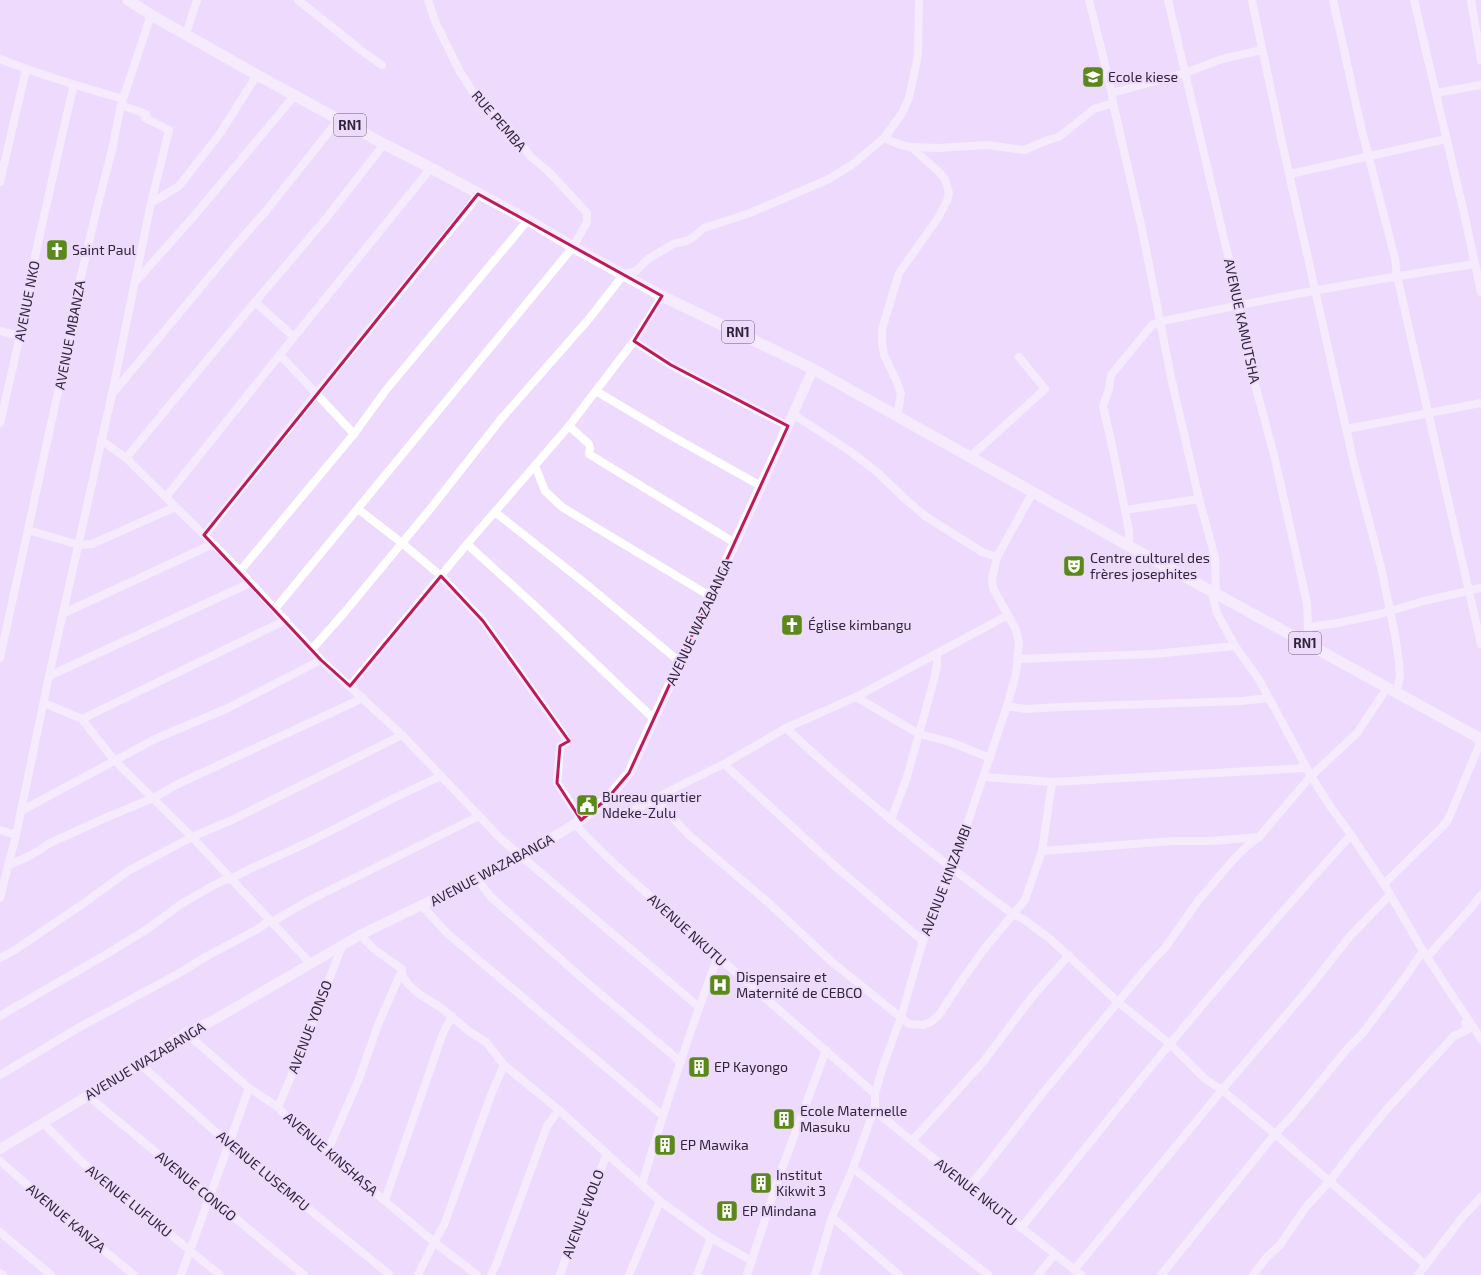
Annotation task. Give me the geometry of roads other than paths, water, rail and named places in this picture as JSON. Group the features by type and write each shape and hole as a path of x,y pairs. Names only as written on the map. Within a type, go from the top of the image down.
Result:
{"highway":[{"name":"RN1","path":"128,0 151,15 257,75 528,220 573,247 662,296 813,369 1129,546 1481,740"}],"main road":[{"name":"AVENUE WAZABANGA","path":"0,1149 140,1064 186,1033 212,1021 360,935 523,856 578,822 607,799 629,773 762,486 813,369"}],"street":[{"path":"186,34 197,0"},
{"path":"298,0 382,65"},
{"name":"RUE PEMBA","path":"275,609 573,247 587,222 587,213 549,172 531,157 492,110 478,100 455,63 435,21 428,0"},
{"path":"312,649 402,543 501,419 588,320 624,274 636,271 648,259 673,244 692,238 704,228 750,213 829,179 853,164 884,138 901,115 908,98 918,56 919,0"},
{"path":"1089,0 1112,93 1143,234 1159,322 1199,499 1215,557 1213,592 1217,613 1235,646 1254,672 1269,698 1306,768 1330,806 1351,834 1384,884 1425,954 1481,1039"},
{"name":"AVENUE KAMUTSHA","path":"1168,0 1230,264 1252,373 1274,455 1306,595 1308,627 1306,644"},
{"path":"969,1186 1042,1094 1153,960 1165,948 1198,901 1234,859 1259,837 1311,776 1356,734 1391,690 1398,686 1400,662 1381,567 1355,468 1252,0"},
{"path":"1333,0 1369,157 1395,258 1397,276 1481,644"},
{"path":"1414,0 1481,292"},
{"path":"1471,0 1481,60"},
{"name":"AVENUE MBANZA","path":"0,658 54,410 72,338 79,284 112,150 122,102 151,15"},
{"path":"1112,93 1185,73 1222,59 1262,50"},
{"path":"0,59 26,70 122,102 146,114 145,118 169,130 151,204 112,394 74,561 64,613 48,676 44,703 16,835 0,898"},
{"path":"0,182 26,70"},
{"path":"151,204 179,186 219,135 257,75"},
{"name":"AVENUE NKO","path":"0,423 20,336 30,279 64,122 74,85"},
{"path":"1436,93 1481,85"},
{"path":"136,281 194,216 295,96"},
{"path":"884,138 911,147 938,148 987,145 1024,150 1059,137 1094,109 1113,103"},
{"path":"112,394 230,252 266,212 339,119"},
{"path":"1290,174 1446,140"},
{"path":"126,458 328,216 384,144"},
{"path":"898,416 901,394 884,355 882,329 899,273 938,218 947,201 949,193 946,179 911,147"},
{"path":"166,497 431,168"},
{"path":"204,535 478,194"},
{"path":"240,571 354,434 386,390 528,220"},
{"path":"1129,546 1129,532 1125,510 1103,406 1111,376 1152,325 1159,322 1238,305 1315,290 1475,264"},
{"path":"350,686 467,544 569,426 634,341 662,296"},
{"path":"255,302 294,337"},
{"path":"0,331 20,336"},
{"path":"634,341 671,365 788,426"},
{"path":"280,355 354,434"},
{"path":"970,457 1045,389 1019,358"},
{"path":"596,391 668,434 762,486"},
{"path":"1347,429 1481,403"},
{"path":"793,414 851,452 877,472 925,516 982,552 997,557"},
{"path":"569,426 589,444 589,454 735,544"},
{"path":"101,440 126,458 166,497 240,571 321,660 402,735 478,816 517,853 523,856 698,1007"},
{"path":"534,466 545,491 562,507 710,596"},
{"name":"AVENUE KINZAMBI","path":"815,1275 832,1217 853,1168 874,1107 875,1094 882,1069 900,1018 924,941 952,869 984,777 1016,674 1019,643 1016,630 993,588 992,579 997,557 1033,492"},
{"path":"1125,510 1199,499"},
{"path":"28,530 79,544 92,544 175,507"},
{"name":"AVENUE NKUTU","path":"358,509 441,576 483,621 564,735 566,742 560,746 557,783 578,822 600,851 718,957 875,1094"},
{"path":"495,512 591,588 680,662"},
{"path":"64,613 213,544"},
{"path":"467,544 539,609 654,719"},
{"path":"48,676 250,583"},
{"path":"1308,627 1338,623 1380,614 1389,610 1481,588"},
{"path":"600,805 610,813 620,814 632,811 680,785 724,764 786,728 856,697 1008,615"},
{"path":"82,719 286,620"},
{"path":"1018,659 1154,654 1235,646"},
{"path":"891,820 907,777 934,680 937,665 937,653"},
{"path":"20,811 155,739 228,708 321,660"},
{"path":"856,697 919,734 950,742 990,758"},
{"path":"9,865 29,857 48,844 69,834 153,798 178,784 363,698"},
{"path":"1007,706 1025,709 1241,702 1269,698"},
{"path":"44,703 82,719 114,760 192,837 310,963"},
{"path":"786,728 831,771 952,869 1013,914 1039,930 1069,955 1118,1002 1170,1044 1198,1070 1205,1079 1222,1090 1275,1134 1366,1211 1426,1265"},
{"path":"0,958 15,950 128,871 192,837 234,819 402,735"},
{"path":"1384,884 1448,820 1481,740"},
{"path":"724,764 836,867 924,941"},
{"path":"984,777 1052,782 1306,768"},
{"path":"0,1016 105,955 203,891 312,840 441,776"},
{"path":"655,799 689,835 771,905 832,962 900,1018 909,1024 922,1025 931,1022 939,1015 985,948 1025,900 1042,851 1052,782"},
{"path":"0,1075 78,1028 271,921 478,816"},
{"path":"0,830 16,835"},
{"path":"1021,1228 1081,1156 1170,1044 1299,892 1351,834"},
{"path":"1042,851 1173,841 1212,841 1259,837"},
{"path":"477,879 491,897 584,980 681,1062"},
{"path":"1077,1272 1222,1090 1309,988 1351,935 1390,895"},
{"path":"1161,1275 1275,1134 1292,1117 1348,1048 1362,1034 1406,976 1425,954 1471,908 1481,895"},
{"path":"422,906 448,934 662,1116"},
{"path":"360,935 375,950 402,969"},
{"name":"AVENUE YONSO","path":"278,1107 296,1065 342,946"},
{"path":"912,1141 984,1062 1032,997 1069,955"},
{"path":"642,1184 662,1116 698,1007 718,957"},
{"path":"402,969 402,975 408,984 419,994 440,1007 470,1032 486,1042 504,1065 559,1110 660,1201 710,1238 752,1261"},
{"path":"328,1150 359,1079 378,1025 402,969"},
{"path":"385,1200 443,1033 452,1016"},
{"path":"1253,1275 1267,1257 1280,1245 1306,1207 1330,1182 1355,1148 1387,1109 1454,1036 1467,1030 1465,1023 1469,1020"},
{"name":"AVENUE KINSHASA","path":"186,1033 248,1088 278,1107 291,1122 328,1150 349,1171 434,1242 477,1275"},
{"path":"747,1275 780,1174 826,1050"},
{"name":"AVENUE LUSEMFU","path":"140,1064 229,1144 390,1275"},
{"path":"418,1275 444,1224 491,1095 504,1065"},
{"path":"181,1275 248,1088"},
{"name":"AVENUE CONGO","path":"88,1096 304,1275"},
{"name":"AVENUE NKUTU","path":"874,1107 880,1115 1077,1272"},
{"path":"491,1275 547,1126 559,1110"},
{"name":"AVENUE LUFUKU","path":"43,1123 84,1163 220,1275"},
{"name":"AVENUE WOLO","path":"560,1275 575,1232 607,1154"},
{"name":"AVENUE KANZA","path":"0,1161 66,1219 134,1275"},
{"path":"853,1168 988,1275"},
{"path":"1418,1275 1461,1219 1481,1197"},
{"path":"629,1275 660,1201"},
{"path":"832,1217 899,1275"},
{"path":"0,1232 51,1275"},
{"path":"697,1275 710,1238"},
{"path":"1038,1275 1055,1254"}],"place":[{"name":"Ecole kiese","path":"1093,77"},
{"name":"Saint Paul","path":"57,250"},
{"name":"Centre culturel des frères josephites","path":"1074,566"},
{"name":"Église kimbangu","path":"792,625"},
{"name":"Bureau quartier Ndeke-Zulu","path":"587,805"},
{"name":"Dispensaire et Maternité de CEBCO","path":"720,985"},
{"name":"EP Kayongo","path":"699,1067"},
{"name":"Ecole Maternelle Masuku","path":"784,1119"},
{"name":"EP Mawika","path":"665,1145"},
{"name":"Institut Kikwit 3","path":"761,1183"},
{"name":"EP Mindana","path":"727,1211"}]}
